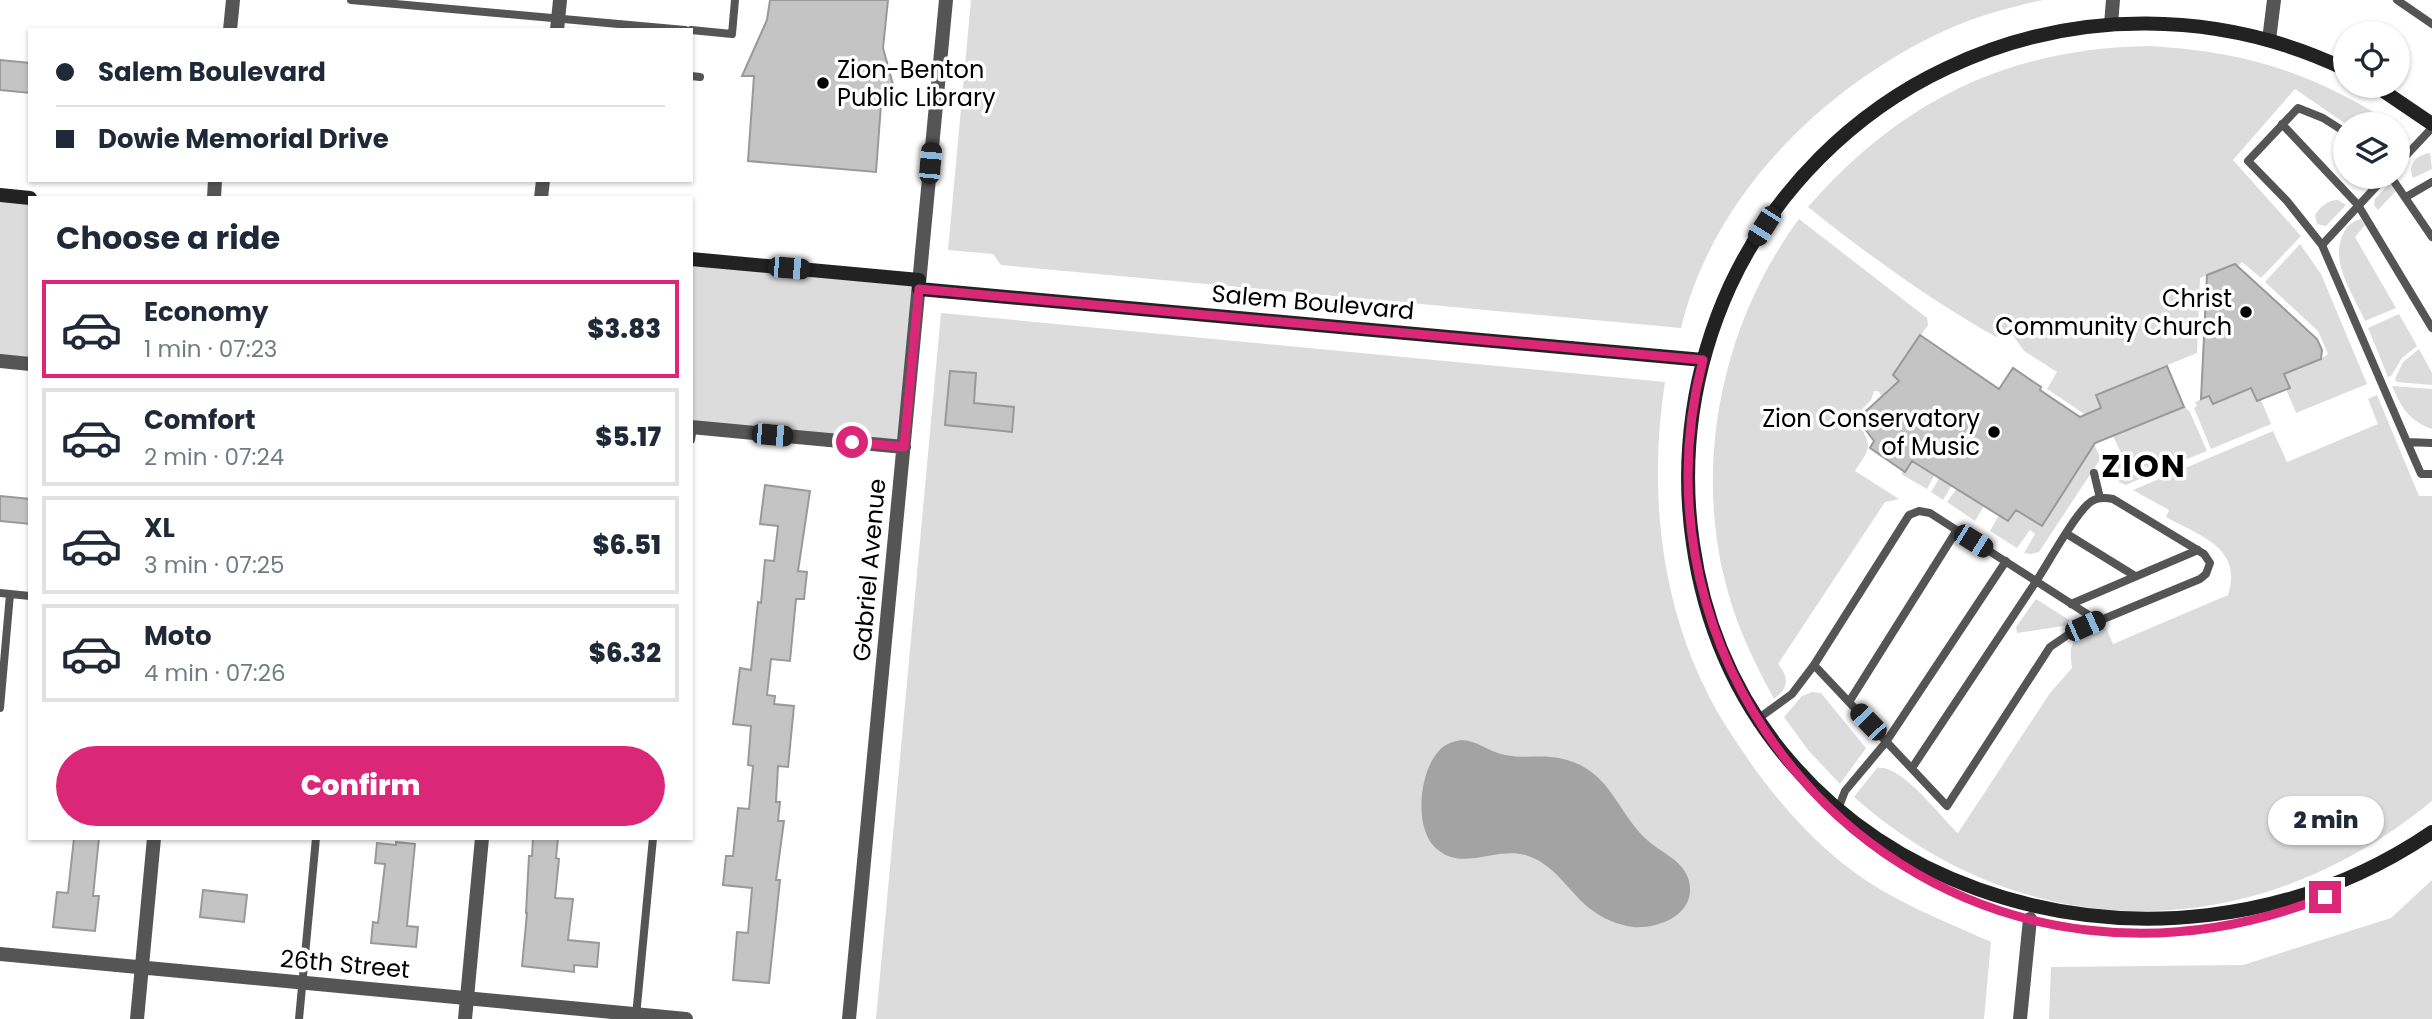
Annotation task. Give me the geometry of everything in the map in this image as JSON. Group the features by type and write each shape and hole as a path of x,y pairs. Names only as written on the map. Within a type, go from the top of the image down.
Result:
{"street":[{"path":"230,28 233,0"},
{"path":"558,24 560,0"},
{"name":"Gabriel Avenue","path":"849,1019 946,0"},
{"path":"2111,24 2113,0"},
{"path":"2269,40 2274,0"},
{"path":"1990,907 1951,891 1902,864 1836,814 1801,779 1757,719 1732,675 1713,628 1699,580 1688,505 1688,454 1694,404 1703,360 1726,295 1764,226 1814,164 1857,124 1914,85 1968,58 2024,39 2062,30 2111,24 2181,24 2269,40 2333,64"},
{"path":"2393,98 2432,126"},
{"path":"0,195 28,198"},
{"name":"Salem Boulevard","path":"693,259 919,284 1703,360"},
{"path":"0,361 28,364"},
{"path":"693,432 904,447"},
{"path":"2287,911 2325,897 2374,873 2432,832"},
{"path":"137,1019 154,840"},
{"path":"465,1019 482,840"},
{"path":"2020,1019 2030,919"},
{"name":"26th Street","path":"0,954 467,998 636,1017 686,1019"}],"lane":[{"path":"351,0 558,24 642,28"},
{"path":"693,30 732,34 735,0"},
{"path":"2397,0 2432,24"},
{"path":"2333,124 2298,108 2248,161 2287,201 2322,244 2421,474 2432,474"},
{"path":"2282,124 2358,205 2432,328"},
{"path":"2410,151 2432,126"},
{"path":"2406,197 2432,182"},
{"path":"2322,244 2373,189"},
{"path":"2400,189 2432,237"},
{"path":"2407,442 2432,443"},
{"path":"2094,473 2100,498"},
{"path":"1814,665 1947,806 2050,647 2065,636 2098,621 2200,579 2206,574 2210,563 2204,554 2113,499 2100,498 2085,507 1912,768"},
{"path":"1757,719 1792,694 1814,665 1909,515 1924,510 2098,621"},
{"path":"1849,702 1957,530"},
{"path":"2067,534 2135,576"},
{"path":"2071,604 2197,550"},
{"path":"1836,814 1845,792 1886,742 2006,561"},
{"path":"0,593 28,596"},
{"path":"0,708 10,594"},
{"path":"299,1019 316,840"},
{"path":"636,1017 653,840"}],"shaded area":[{"path":"971,0 2043,0 1994,12 1946,30 1901,53 1858,81 1817,114 1780,150 1747,190 1719,233 1697,279 1681,328 1001,265 993,254 948,250"},
{"path":"2150,46 2217,53 2248,60 2306,78 2333,91 2333,98 2348,98 2373,112 2333,112 2333,115 2295,89 2233,160 2301,236 2261,278 2242,262 2238,266 2235,264 2200,278 2197,353 2096,394 2101,408 2086,415 2047,389 2057,372 2024,351 2008,328 1996,337 1971,322 1899,276 1808,207 1881,137 1920,110 1961,88 2004,70 2050,57 2098,49"},
{"path":"2430,153 2432,169 2413,178 2411,168 2414,161"},
{"path":"2384,189 2397,190 2378,210 2374,205 2375,199"},
{"path":"0,196 28,199 28,364 0,361"},
{"path":"2338,200 2346,205 2326,226 2317,224 2315,215 2320,209 2328,202"},
{"path":"1799,219 1927,318 1928,325 1894,375 1899,381 1882,396 1878,391 1874,391 1871,400 1862,409 1869,420 1861,428 1868,445 1866,454 1855,471 1899,499 1885,502 1778,664 1786,682 1783,691 1774,699 1748,646 1728,592 1718,544 1713,495 1714,446 1721,397 1733,350 1750,303 1772,260"},
{"path":"2361,219 2365,225 2355,237 2396,308 2365,321 2344,278 2339,254 2340,243 2347,227"},
{"path":"2300,244 2321,274 2367,384 2296,413 2286,389 2284,374 2328,354 2318,331 2265,282"},
{"path":"693,259 919,280 904,447 693,427"},
{"path":"941,313 1665,382 1658,460 1662,538 1677,615 1689,652 1710,698 1739,746 1774,794 1797,821 1836,858 1866,881 1901,901 1991,942 1984,1019 876,1019"},
{"path":"2399,314 2417,346 2402,358 2388,377 2368,328"},
{"path":"2419,349 2432,373 2432,385 2397,382 2395,379 2403,362"},
{"path":"2392,386 2432,389 2432,429 2417,422 2407,412"},
{"path":"2251,388 2256,401 2261,400 2271,424 2211,449 2194,408 2197,406 2195,402 2206,397 2211,399 2213,404"},
{"path":"2377,395 2419,496 2432,496 2432,801 2363,849 2291,883 2217,904 2142,911 2066,904 1992,883 1921,847 1854,797 1877,768 1887,769 1909,783 1958,833 2050,693 2072,668 2071,649 2076,639 2106,628 2113,644 2228,595 2231,579 2224,554 2205,537 2166,517 2169,510 2133,490 2273,431 2287,462 2378,424 2368,399"},
{"path":"2185,406 2207,451 2155,472 2121,453 2113,436"},
{"path":"2094,445 2101,458 2039,552 2024,553 2035,534 2030,530 2017,548 1990,531 1999,515 2008,521 2016,510 2042,526"},
{"path":"1914,459 1935,474 1927,489 1901,474"},
{"path":"2117,460 2144,477 2126,485 2119,482"},
{"path":"1940,477 1952,485 1943,500 1931,492"},
{"path":"1957,488 1984,506 1975,521 1947,502"},
{"path":"2036,599 2069,620 2070,625 2017,633 2016,627"},
{"path":"1812,692 1821,693 1866,748 1840,784 1808,750 1784,717 1802,696"},
{"path":"1461,740 1505,755 1563,759 1579,764 1591,772 1602,781 1645,838 1682,867 1689,881 1690,893 1682,911 1654,925 1621,925 1589,908 1552,871 1535,859 1514,853 1458,859 1438,850 1425,830 1422,816 1423,787 1426,773 1438,752 1446,745"},
{"path":"2432,880 2432,1019 2049,1019 2051,967 2243,965 2391,918"}],"building":[{"name":"Zion-Benton Public Library","path":"770,0 888,0 883,48 895,92 882,91 876,172 748,161 754,76 742,76 767,20"},
{"path":"0,60 28,63 28,93 0,90"},
{"name":"Christ Community Church","path":"2235,264 2317,339 2322,350 2321,359 2284,374 2290,388 2257,401 2251,388 2213,404 2209,396 2201,399 2207,275"},
{"name":"Zion Conservatory of Music","path":"1920,335 1999,389 2013,368 2080,417 2101,408 2096,395 2167,366 2184,407 2095,443 2042,526 2016,510 2008,521 1912,461 1905,472 1870,448 1874,441 1865,429 1874,421 1866,411 1899,381 1893,375"},
{"path":"950,371 976,373 974,403 1014,407 1012,432 945,425"},
{"path":"765,485 810,491 798,571 807,572 804,599 796,599 790,661 771,659 767,695 775,696 774,704 794,706 788,767 778,766 778,821 784,821 776,880 780,880 769,983 733,980 737,932 748,933 752,888 723,885 726,856 733,856 738,808 749,809 753,766 748,765 751,726 733,724 740,668 751,670 765,560 774,561 778,526 760,524"},
{"path":"0,496 28,499 28,524 0,521"},
{"path":"74,840 99,840 93,896 99,896 95,931 53,927 57,892 68,893"},
{"path":"533,840 558,840 556,858 559,859 555,898 573,899 568,940 599,943 597,967 574,965 574,972 522,966 529,856 532,856"},
{"path":"396,842 415,844 407,926 418,927 416,947 371,943 373,922 378,923 385,864 375,863 377,843 396,845"},
{"path":"203,890 247,895 244,922 200,917"}],"place":[{"name":"Zion-Benton Public Library","path":"823,83"},
{"name":"Christ Community Church","path":"2246,312"},
{"name":"Zion Conservatory of Music","path":"1994,432"}],"district":[{"name":"ZION","path":"2144,465"}],"route":[{"path":"852,442 904,447 919,289 1703,360 1690,429 1688,505 1699,580 1713,628 1732,675 1757,719 1785,760 1836,814 1879,849 1951,891 2004,911 2058,926 2112,933 2194,931 2248,922 2325,897"}]}
